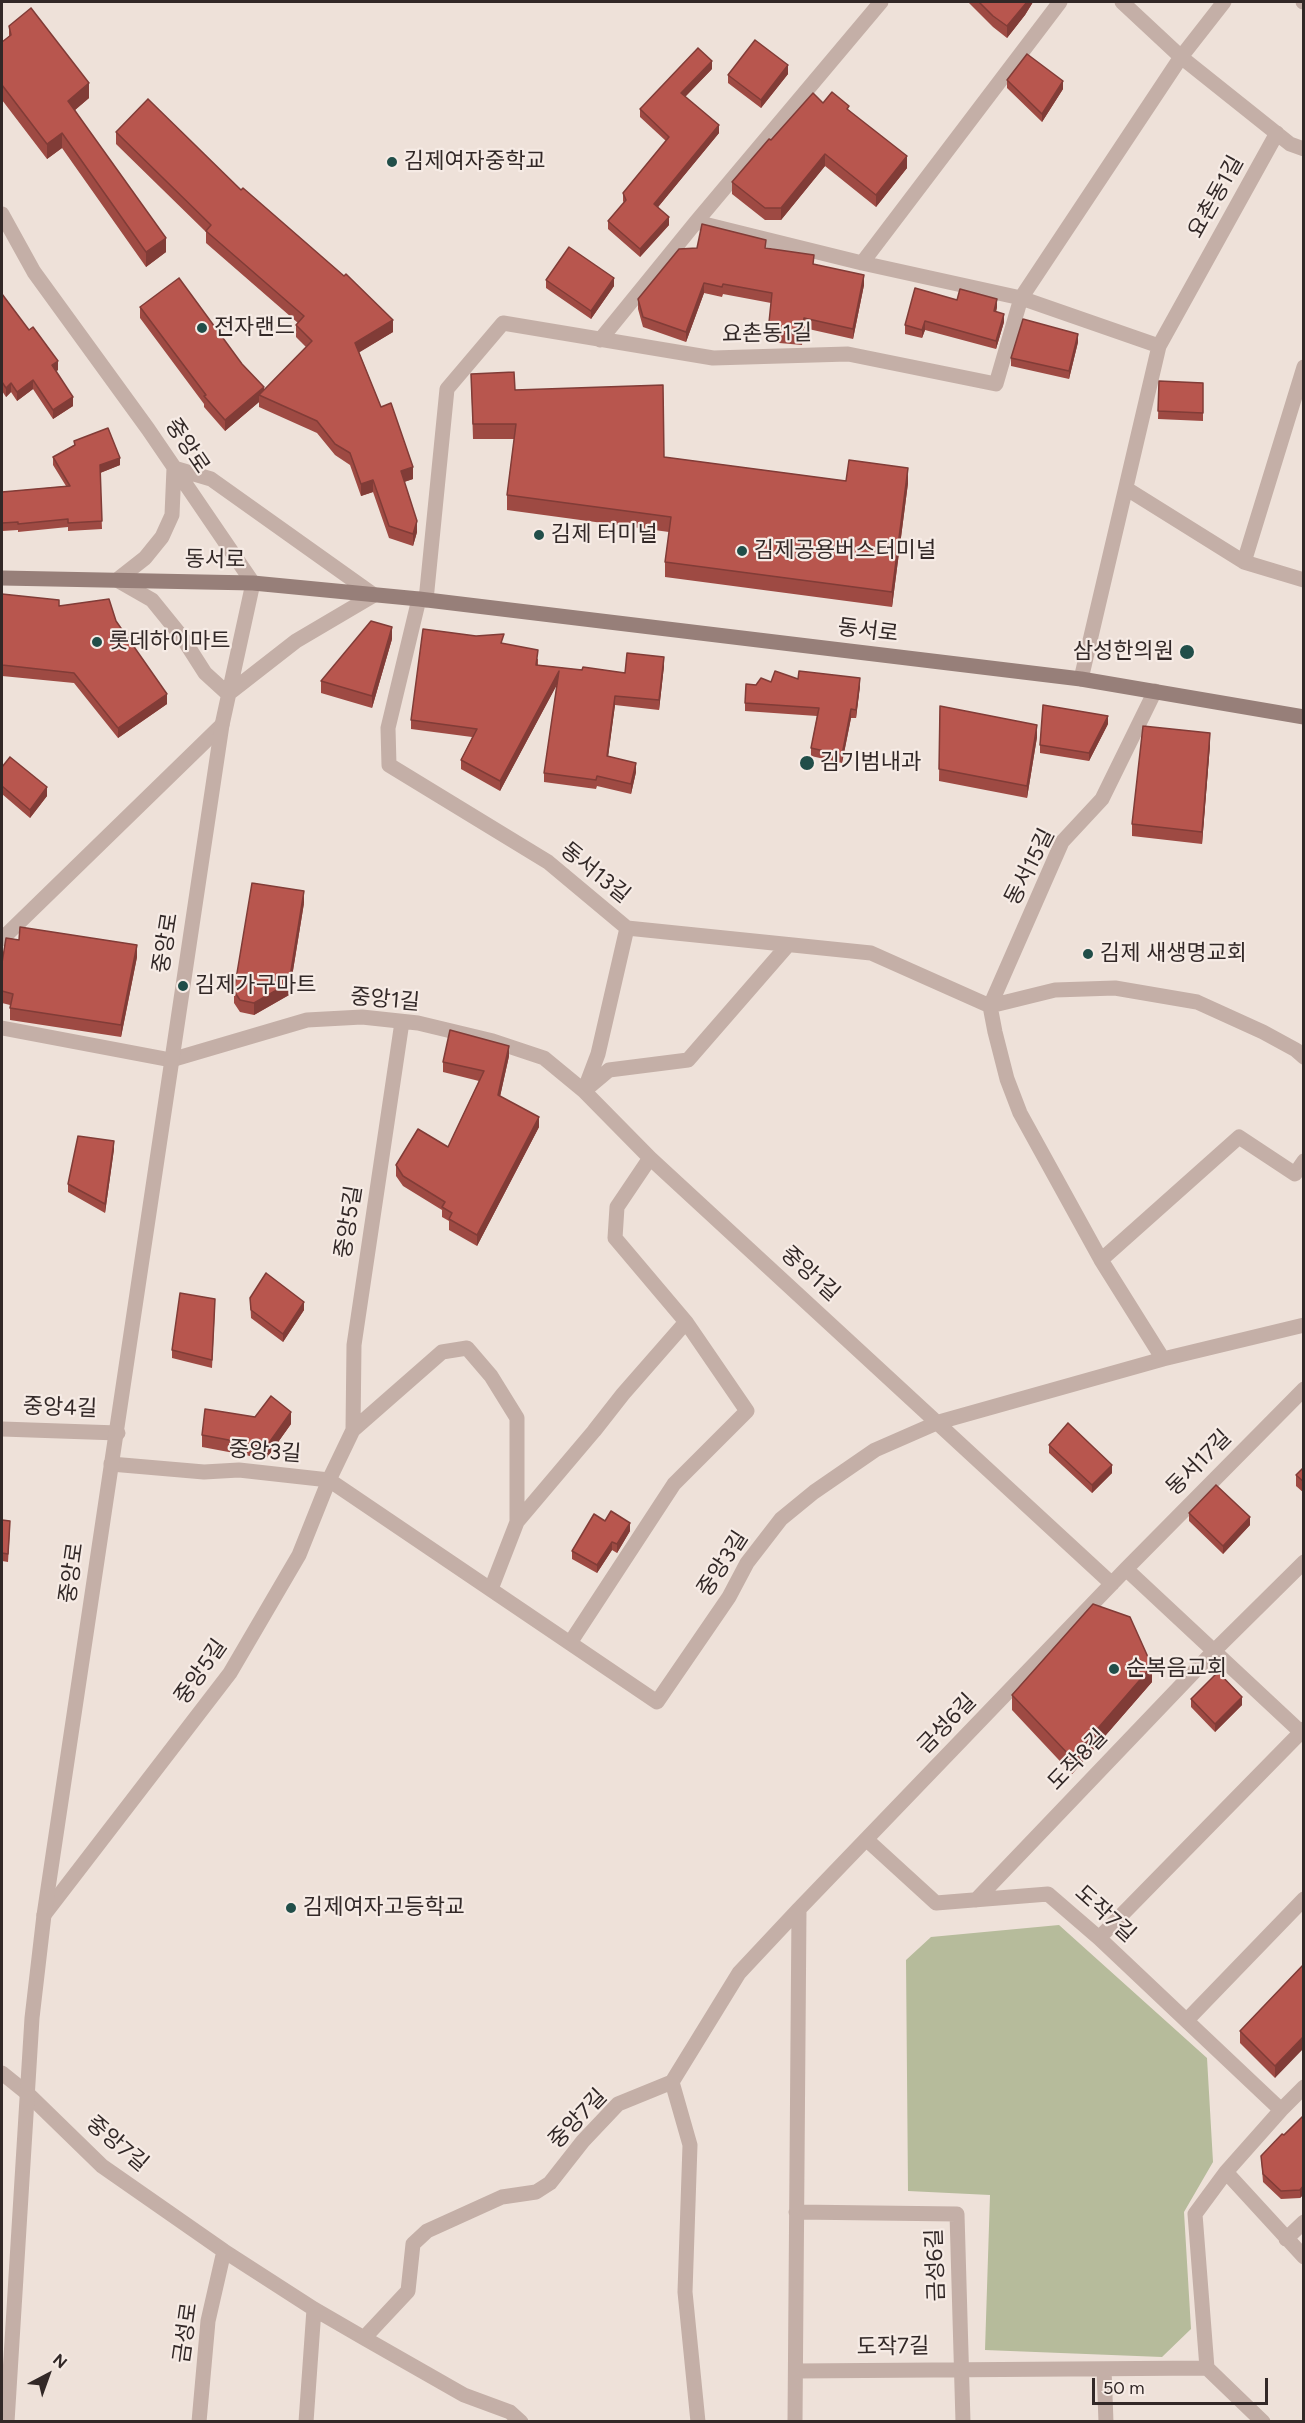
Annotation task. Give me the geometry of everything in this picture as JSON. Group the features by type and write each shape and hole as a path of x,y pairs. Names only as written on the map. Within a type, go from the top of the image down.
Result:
{"main road":[{"name":"동서로","path":"2,578 253,583 422,600 1081,679 1304,717"}],"street":[{"path":"422,600 447,389 503,323 600,340 696,222 882,2"},
{"path":"862,263 1060,2"},
{"path":"1122,2 1181,57 1290,144 1304,149"},
{"name":"요촌동1길","path":"600,340 713,358 848,354 996,384 1021,298 1181,57 1224,2"},
{"name":"요촌동1길","path":"1081,679 1159,346 1277,133"},
{"name":"중앙로","path":"2,214 34,272 148,429 253,583 222,725 118,1433 111,1464 44,1915 32,2018 7,2421"},
{"path":"696,222 862,263 1021,298 1159,346"},
{"path":"1244,562 1304,367"},
{"path":"174,468 211,479 374,595 296,641 228,693 205,673 182,638 152,600 117,580 145,558 162,537 172,515 174,468"},
{"path":"1127,489 1244,562 1304,580"},
{"name":"동서13길","path":"422,600 388,729 389,765 548,862 627,928 871,953 990,1006"},
{"name":"동서15길","path":"990,1006 1062,842 1102,800 1155,692"},
{"path":"2,939 222,725"},
{"path":"584,1091 598,1054 627,928"},
{"path":"584,1091 609,1070 688,1060 788,945"},
{"path":"1163,1359 1101,1260 1020,1113 1007,1079 990,1006 1055,990 1115,988 1149,993 1197,1002 1263,1032 1296,1050 1304,1057"},
{"name":"중앙1길","path":"171,1060 307,1020 362,1017 418,1023 493,1041 544,1058 584,1091 650,1158 939,1422 1112,1584"},
{"name":"중앙5길","path":"353,1430 354,1345 402,1022"},
{"path":"2,1028 171,1060"},
{"path":"1101,1260 1239,1137 1295,1174 1304,1161"},
{"path":"570,1643 674,1484 747,1411 686,1322 615,1238 617,1207 650,1158"},
{"path":"491,1589 517,1522 686,1322"},
{"path":"939,1422 1163,1359 1304,1325"},
{"name":"중앙5길","path":"44,1915 230,1673 299,1555 328,1480 353,1430 442,1352 467,1348 491,1376 517,1418 517,1522"},
{"name":"동서17길","path":"1126,1569 1304,1389"},
{"name":"중앙3길","path":"111,1464 204,1472 239,1470 328,1480 657,1701 729,1597 747,1563 781,1519 814,1492 875,1450 939,1422"},
{"name":"중앙4길","path":"2,1429 118,1433"},
{"name":"도작8길","path":"976,1900 1214,1651 1304,1562"},
{"path":"1099,1938 1302,1732 1126,1569"},
{"name":"금성6길","path":"672,2082 739,1972 1126,1569"},
{"name":"도작7길","path":"867,1840 936,1903 1048,1894 1099,1938 1281,2110"},
{"path":"1187,2020 1304,1899"},
{"path":"795,2421 799,1909"},
{"path":"2,2073 28,2094"},
{"path":"672,2082 690,2145 685,2292 698,2421"},
{"name":"중앙7길","path":"364,2338 408,2291 413,2244 427,2231 502,2196 536,2192 550,2183 583,2141 618,2104 672,2082"},
{"path":"1263,2421 1207,2368 1196,2214 1226,2172 1304,2087"},
{"name":"중앙7길","path":"28,2094 102,2166 225,2251 314,2309 364,2338 465,2395 510,2412 521,2421"},
{"path":"1226,2172 1304,2257"},
{"name":"금성6길","path":"796,2212 957,2214 962,2368"},
{"path":"1286,2240 1304,2222"},
{"name":"금성로","path":"200,2421 208,2321 225,2251"},
{"path":"306,2421 314,2309"},
{"path":"962,2368 963,2421"},
{"name":"도작7길","path":"796,2371 1207,2368"},
{"path":"1104,2369 1106,2421"}],"green space":[{"path":"1059,1925 1207,2058 1213,2162 1184,2212 1191,2329 1162,2357 985,2350 990,2195 908,2191 906,1960 931,1937"}],"building":[{"path":"979,2 1027,2 1007,26"},
{"path":"31,8 89,83 68,101 166,238 146,252 62,133 47,144 2,85 2,42 11,35 9,26"},
{"path":"755,40 788,65 761,100 728,75"},
{"path":"698,48 712,61 681,93 719,125 654,204 669,217 640,249 608,221 626,200 623,193 669,137 640,109"},
{"path":"1027,54 1063,81 1042,114 1007,80"},
{"path":"832,92 849,106 847,109 907,156 876,195 825,154 781,208 765,208 732,182 813,93 823,103"},
{"path":"148,99 241,190 243,188 344,276 346,274 393,320 355,343 381,407 391,403 413,467 401,471 417,521 413,534 389,526 373,480 361,484 350,453 335,444 317,421 259,395 312,341 296,325 304,316 206,231 211,225 116,132"},
{"path":"702,224 766,240 765,248 814,255 813,264 864,275 853,329 804,318 802,335 768,332 772,293 723,284 722,287 704,283 686,332 643,317 638,299 679,249 697,248"},
{"path":"569,247 614,278 591,311 546,280"},
{"path":"179,278 242,364 264,387 225,420 204,396 206,395 140,307"},
{"path":"915,288 957,300 960,289 997,299 994,311 1004,314 996,341 925,321 922,330 905,325"},
{"path":"2,294 29,330 33,327 58,361 52,365 73,397 53,410 33,380 17,392 11,383 6,388 2,382"},
{"path":"1023,319 1078,334 1069,371 1011,358"},
{"path":"514,372 515,390 663,385 664,457 846,481 849,460 908,468 892,592 665,562 671,517 507,495 516,424 473,424 471,374"},
{"path":"1159,381 1203,383 1203,413 1158,411"},
{"path":"108,428 120,458 100,465 102,521 68,523 68,519 18,524 18,522 2,523 2,492 70,486 53,457 75,445 74,441"},
{"path":"2,594 59,600 59,606 109,599 116,621 167,694 118,728 74,673 2,665"},
{"path":"371,621 392,627 372,696 321,681"},
{"path":"423,629 476,636 504,634 501,643 538,650 536,665 582,670 583,667 625,673 627,653 664,657 659,700 615,696 607,756 636,763 631,784 597,776 596,780 544,773 559,671 500,781 461,760 477,729 411,720"},
{"path":"775,671 798,679 799,671 860,678 856,710 851,709 842,755 811,748 819,708 745,703 746,684 756,685 761,678 771,682"},
{"path":"1043,705 1108,716 1089,753 1040,745"},
{"path":"940,706 1037,725 1027,786 939,769"},
{"path":"1143,726 1210,733 1202,832 1132,824"},
{"path":"10,757 47,787 30,810 2,786 2,767"},
{"path":"252,883 304,891 289,983 254,1003 240,1000 234,991"},
{"path":"20,927 137,945 121,1025 10,1008 13,994 2,991 2,963 6,938 19,940"},
{"path":"450,1030 509,1046 498,1095 539,1117 477,1235 449,1219 452,1213 442,1207 445,1202 403,1176 396,1165 418,1129 448,1147 484,1071 443,1062"},
{"path":"78,1136 114,1141 105,1204 68,1184"},
{"path":"266,1273 304,1302 283,1334 251,1310 250,1298"},
{"path":"180,1293 215,1299 212,1360 172,1350"},
{"path":"271,1396 291,1412 266,1447 202,1435 205,1409 255,1417"},
{"path":"1068,1423 1112,1465 1092,1485 1049,1445"},
{"path":"1304,1467 1304,1482 1296,1475"},
{"path":"1216,1485 1250,1517 1223,1546 1189,1513"},
{"path":"611,1511 630,1523 617,1544 612,1542 597,1565 572,1551 594,1514 605,1521"},
{"path":"2,1520 10,1521 8,1554 2,1553"},
{"path":"1093,1604 1130,1617 1152,1666 1072,1758 1012,1695"},
{"path":"1218,1672 1242,1697 1215,1724 1191,1699"},
{"path":"1304,1964 1304,2036 1275,2066 1240,2031"},
{"path":"1304,2115 1304,2185 1300,2190 1281,2191 1263,2174 1261,2156"}],"place":[{"name":"김제여자중학교","path":"392,162"},
{"name":"전자랜드","path":"202,328"},
{"name":"김제 터미널","path":"539,535"},
{"name":"김제공용버스터미널","path":"742,551"},
{"name":"롯데하이마트","path":"97,642"},
{"name":"삼성한의원","path":"1187,652"},
{"name":"김기범내과","path":"807,763"},
{"name":"김제 새생명교회","path":"1088,954"},
{"name":"김제가구마트","path":"183,986"},
{"name":"순복음교회","path":"1114,1669"},
{"name":"김제여자고등학교","path":"291,1908"}]}
